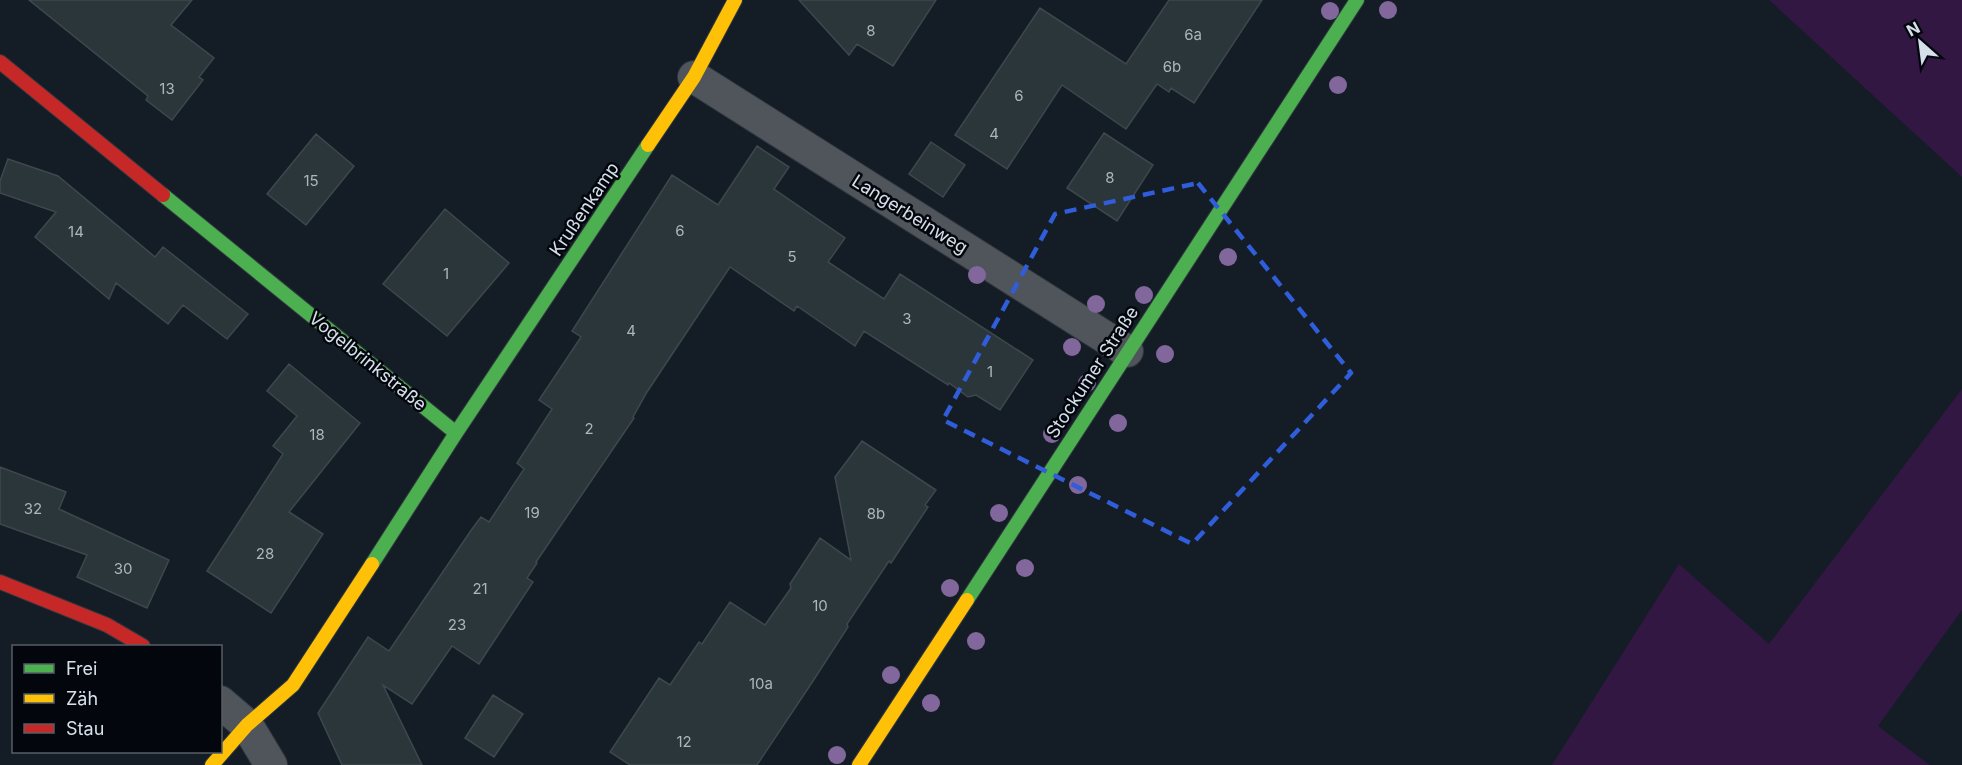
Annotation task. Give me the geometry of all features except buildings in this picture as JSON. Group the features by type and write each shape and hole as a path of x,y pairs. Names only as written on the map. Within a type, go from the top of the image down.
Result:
{"street":[{"name":"Krußenkamp","path":"456,433 694,77 735,0"},
{"name":"Stockumer Straße","path":"859,765 1357,0"},
{"name":"Vogelbrinkstraße","path":"0,62 456,433"},
{"name":"Langerbeinweg","path":"694,77 1127,351"},
{"path":"212,765 247,725 293,685 456,433"},
{"path":"0,582 107,625 141,645"},
{"path":"222,704 247,725 271,765"}],"highlighted area":[{"path":"1198,183 1351,373 1192,544 943,420 1055,214"}],"shaded area":[{"path":"1769,0 1962,0 1962,177"},
{"path":"1962,389 1962,610 1878,726 1930,765 1552,765 1679,564 1769,644"}],"traffic: fast":[{"path":"967,600 1357,0"},
{"path":"372,564 456,433 648,145"},
{"path":"163,195 456,433"}],"traffic: slow":[{"path":"648,145 694,77 735,0"},
{"path":"212,765 247,725 293,685 372,564"},
{"path":"859,765 967,600"}],"traffic: jam":[{"path":"0,62 163,195"},
{"path":"0,582 107,625 141,645"}]}
